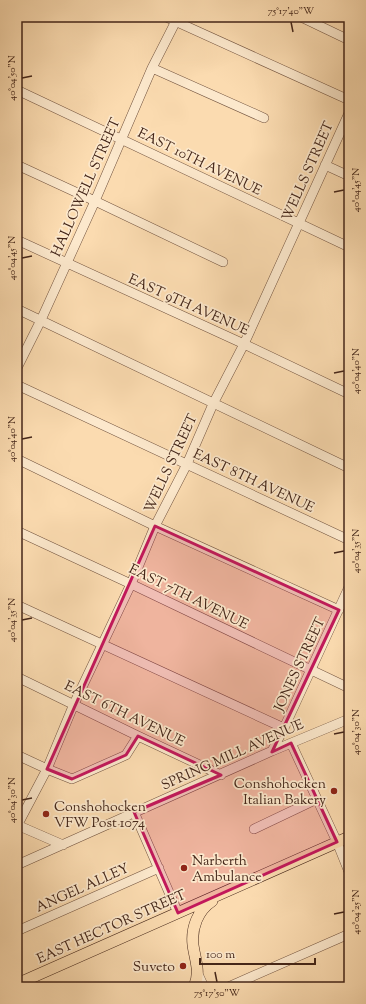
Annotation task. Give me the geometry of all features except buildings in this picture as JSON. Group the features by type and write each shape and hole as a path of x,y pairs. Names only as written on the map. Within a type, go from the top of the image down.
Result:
{"main road":[{"name":"EAST HECTOR STREET","path":"17,984 349,837"},
{"path":"194,987 198,974 193,941 193,932 196,921 203,909 209,903 230,890"},
{"path":"178,914 189,920 193,932"}],"street":[{"path":"166,17 177,19 349,100"},
{"path":"301,17 349,40"},
{"name":"HALLOWELL STREET","path":"17,368 41,320 95,201 152,68 177,19"},
{"path":"152,68 264,118"},
{"name":"EAST 10TH AVENUE","path":"17,90 349,247"},
{"name":"WELLS STREET","path":"17,825 47,770 74,704 131,584 156,526 187,464 213,404 244,344 349,113"},
{"path":"17,165 223,262"},
{"path":"325,165 349,176"},
{"name":"EAST 9TH AVENUE","path":"17,240 349,394"},
{"path":"17,310 41,320 213,404 349,468"},
{"name":"EAST 8TH AVENUE","path":"17,385 349,540"},
{"path":"17,459 156,526 340,610"},
{"name":"EAST 7TH AVENUE","path":"17,531 349,688"},
{"name":"JONES STREET","path":"272,751 340,610 349,587"},
{"path":"17,604 102,645 284,728"},
{"name":"EAST 6TH AVENUE","path":"17,677 138,736 221,774"},
{"name":"SPRING MILL AVENUE","path":"17,865 272,751 292,744 349,719"},
{"path":"17,754 47,770 72,779 126,755 138,736"},
{"path":"292,744 337,842 349,872"},
{"path":"254,829 317,799"},
{"path":"134,812 178,914"},
{"path":"17,825 63,845"},
{"name":"ANGEL ALLEY","path":"17,931 159,868"},
{"path":"228,987 349,934"},
{"path":"198,974 204,987"}],"highlighted area":[{"path":"155,526 339,610 272,752 291,743 337,842 178,913 134,812 221,775 138,736 126,755 72,779 47,769"}],"place":[{"name":"Conshohocken Italian Bakery","path":"334,791"},
{"name":"Conshohocken VFW Post 1074","path":"46,814"},
{"name":"Narberth Ambulance","path":"184,868"},
{"name":"Suveto","path":"183,966"}]}
